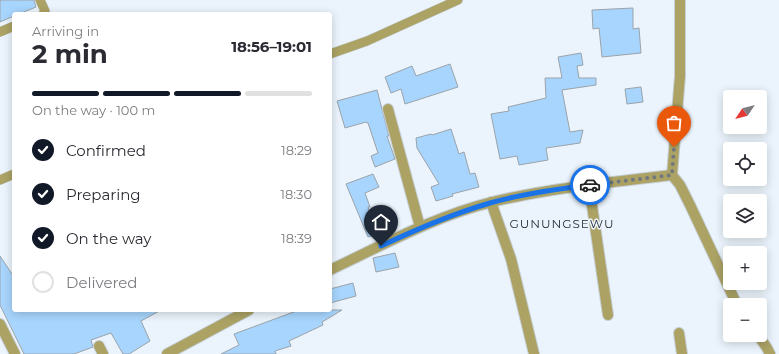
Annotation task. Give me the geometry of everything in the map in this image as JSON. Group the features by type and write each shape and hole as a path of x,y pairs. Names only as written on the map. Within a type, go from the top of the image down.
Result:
{"street":[{"path":"680,0 680,76 672,175 680,185 734,298"},
{"path":"388,109 420,228"},
{"path":"332,269 420,228 491,202 546,191 672,175"},
{"path":"590,185 608,316"},
{"path":"491,202 511,259 534,354"},
{"path":"167,354 246,312"},
{"path":"0,324 15,354"},
{"path":"679,333 682,354"},
{"path":"762,342 770,354"}],"lane":[{"path":"40,0 44,12"},
{"path":"332,53 367,41 458,0"},
{"path":"0,32 12,27"},
{"path":"0,180 12,175"}],"building":[{"path":"0,0 34,0 36,7 24,12 12,12 12,17 0,22"},
{"path":"633,8 633,29 639,28 641,53 602,57 599,28 593,29 592,10"},
{"path":"581,53 583,65 577,66 579,78 596,78 596,85 562,90 570,132 583,130 580,143 546,148 548,160 519,165 517,156 500,159 491,114 509,111 508,107 546,98 545,78 562,78 558,57"},
{"path":"450,64 458,87 405,104 401,89 391,93 385,77 412,66 416,76"},
{"path":"641,87 643,102 627,104 625,89"},
{"path":"377,90 389,136 387,136 395,159 375,167 371,156 378,153 368,123 366,122 345,128 337,101"},
{"path":"451,129 459,154 464,152 470,174 475,173 479,187 452,194 453,196 436,201 431,187 439,184 417,148 416,138"},
{"path":"373,174 379,187 365,193 377,234 368,237 346,184"},
{"path":"395,253 399,267 376,272 373,258"},
{"path":"0,256 12,274 12,312 157,312 141,321 150,341 129,354 123,354 111,333 91,340 93,347 74,354 24,354 0,305"},
{"path":"353,283 356,296 332,302 332,288"},
{"path":"332,310 342,310 322,322 323,325 289,341 291,346 275,351 276,354 221,354 239,345 234,334 294,312 332,312"}],"way so far":[{"path":"590,185 672,175 674,147"}],"district":[{"name":"GUNUNGSEWU","path":"562,224"}],"route":[{"path":"381,246 455,214 491,202 546,191 590,185"}]}
